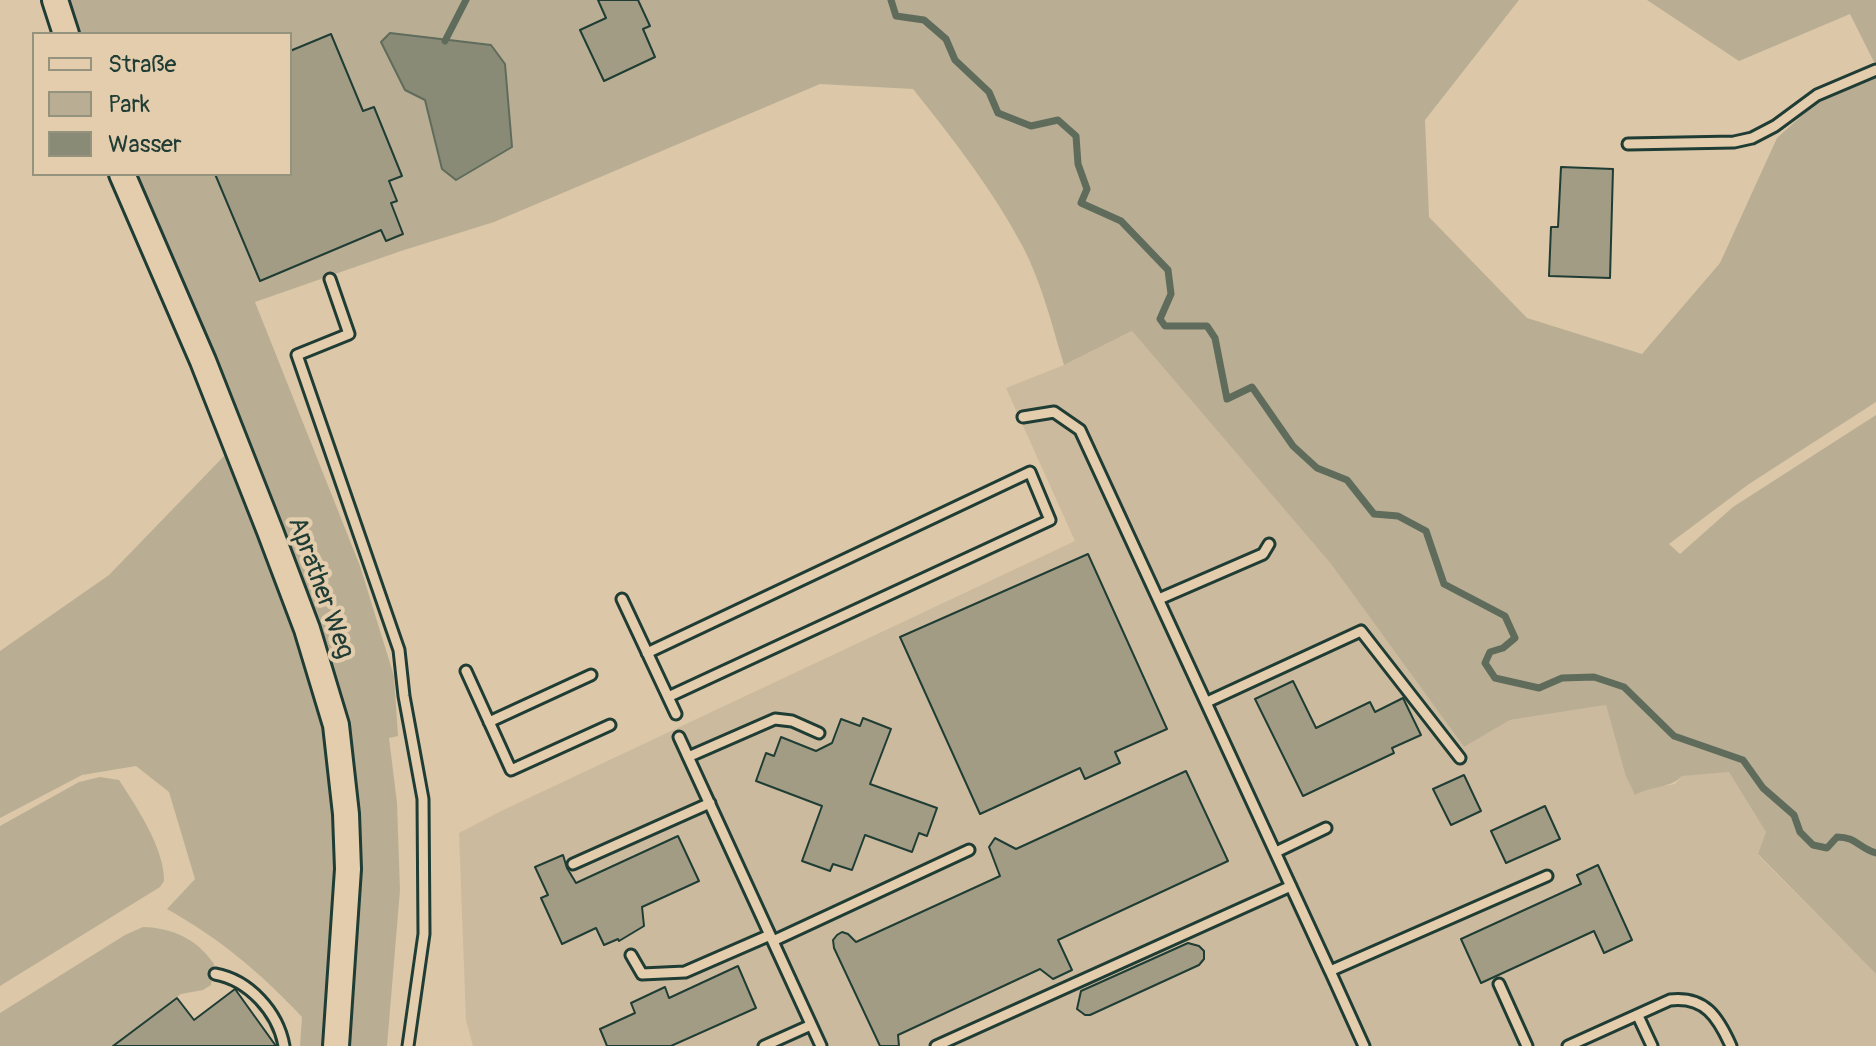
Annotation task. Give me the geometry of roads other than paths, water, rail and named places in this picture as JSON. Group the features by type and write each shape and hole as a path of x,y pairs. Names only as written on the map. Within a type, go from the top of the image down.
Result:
{"street":[{"path":"55,0 65,32"},
{"name":"Aprather Weg","path":"123,176 203,361 276,545 307,629 336,725 346,814 348,869 336,1046"}],"lane":[{"path":"1628,144 1734,142 1752,138 1775,126 1817,95 1876,70"},
{"path":"330,279 349,334 297,355 399,650 423,799 424,934 408,1046"},
{"path":"1023,417 1054,412 1080,430 1364,1046"},
{"path":"647,653 1030,472 1050,520 668,697"},
{"path":"1159,599 1263,554 1269,544"},
{"path":"622,599 676,714"},
{"path":"1207,702 1361,631 1460,758"},
{"path":"466,671 511,770 610,725"},
{"path":"489,722 591,675"},
{"path":"688,757 775,719 792,721 819,733"},
{"path":"679,737 821,1046"},
{"path":"573,864 710,803"},
{"path":"1276,852 1326,828"},
{"path":"631,955 642,974 685,972 772,938 969,850"},
{"path":"1330,971 1547,876"},
{"path":"936,1046 1291,886"},
{"path":"215,974 227,976 251,990 274,1018 283,1035 284,1046"},
{"path":"1499,984 1527,1046"},
{"path":"1568,1046 1670,1000 1686,999 1708,1008 1731,1046"},
{"path":"1638,1016 1652,1046"},
{"path":"764,1046 811,1025"}],"water":[{"path":"390,33 491,45 505,64 512,147 456,180 442,169 425,100 405,90 381,42"}],"waterway":[{"path":"445,41 466,0"},
{"path":"891,0 896,16 924,20 946,39 955,60 989,92 998,113 1031,126 1058,120 1076,136 1078,164 1087,189 1081,203 1121,221 1168,270 1171,294 1160,319 1165,326 1207,326 1215,338 1227,399 1252,387 1293,446 1317,468 1347,480 1374,514 1398,516 1426,531 1444,584 1505,616 1515,638 1503,648 1490,652 1485,663 1495,678 1539,688 1562,678 1594,677 1624,687 1674,736 1743,760 1763,788 1794,815 1800,832 1813,845 1827,848 1837,837 1844,837 1876,853"}]}
